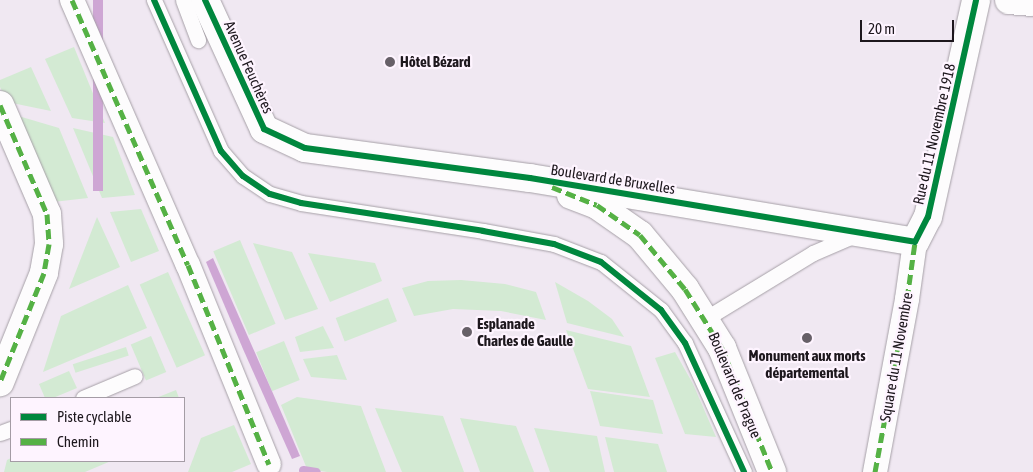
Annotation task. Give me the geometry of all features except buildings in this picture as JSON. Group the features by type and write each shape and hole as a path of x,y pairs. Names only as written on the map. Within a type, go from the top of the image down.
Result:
{"street":[{"path":"72,0 188,265 269,464"},
{"name":"Avenue Feuchères","path":"205,0 264,129 305,148"},
{"name":"Rue du 11 Novembre 1918","path":"915,242 928,217 976,0"},
{"path":"1010,0 1033,2"},
{"path":"0,105 47,214 49,244 44,273 0,382"},
{"name":"Boulevard de Bruxelles","path":"305,148 530,178 915,242"},
{"name":"Boulevard de Prague","path":"530,178 597,205 640,234 685,288 722,348 772,472"},
{"name":"Square du 11 Novembre","path":"876,472 907,299 915,242"}],"lane":[{"path":"154,0 221,151 243,176 270,194 302,203 483,231 546,243 601,262 661,310 685,343 744,472"},
{"path":"183,0 198,40"},
{"path":"713,314 814,253 861,232"},
{"path":"85,397 135,376"}],"green space":[{"path":"74,47 105,123 72,118 45,59"},
{"path":"31,67 51,111 7,102 0,87 0,80"},
{"path":"15,115 59,128 88,198 53,202"},
{"path":"73,128 113,137 135,195 102,198"},
{"path":"141,209 159,251 131,262 110,212"},
{"path":"97,217 120,267 69,289"},
{"path":"240,240 276,324 249,335 213,251"},
{"path":"253,243 292,252 318,309 285,320"},
{"path":"308,253 375,263 382,281 330,302"},
{"path":"168,272 205,355 177,368 140,285"},
{"path":"461,280 505,284 536,292 546,320 501,311 453,309 414,316 402,288 428,281"},
{"path":"555,282 588,301 612,319 624,337 567,323"},
{"path":"128,285 147,328 43,372 61,316"},
{"path":"388,298 397,321 345,341 336,318"},
{"path":"323,326 334,348 300,352 295,337"},
{"path":"566,330 631,346 650,397 588,389"},
{"path":"151,336 166,372 146,380 131,345"},
{"path":"284,341 300,380 272,391 256,352"},
{"path":"126,347 129,356 76,373 73,364"},
{"path":"675,352 693,384 716,437 685,434 655,358"},
{"path":"337,355 347,380 311,377 303,359"},
{"path":"69,371 77,388 55,397 45,397 39,384"},
{"path":"176,390 179,397 158,397"},
{"path":"590,391 653,400 663,434 600,426"},
{"path":"297,397 361,406 386,472 327,472 307,469 281,405"},
{"path":"375,408 443,416 464,472 402,472"},
{"path":"460,418 516,426 534,472 480,472"},
{"path":"234,425 251,464 232,472 188,472 201,438"},
{"path":"534,428 597,436 605,472 550,472"},
{"path":"605,437 658,444 667,472 614,472"},
{"path":"10,458 10,462 109,462 85,472 4,472 7,460"}],"shaded area":[{"path":"93,0 103,0 103,191 93,191"},
{"path":"213,258 300,456 292,459 243,349 206,262"}],"waterway":[{"path":"303,470 316,472"}],"marked path":[{"path":"72,0 188,265 269,464"},
{"path":"0,105 47,214 49,244 44,273 0,382"},
{"path":"552,187 597,205 640,235 685,289 722,348 772,472"},
{"path":"875,472 907,299 915,242"}],"cycle path":[{"path":"154,0 221,151 243,176 270,194 301,203 554,244 601,262 661,310 685,343 744,472"},
{"path":"205,0 264,129 305,148 530,178 915,242 928,217 976,0"}],"place":[{"name":"Hôtel Bézard","path":"390,62"},
{"name":"Esplanade Charles de Gaulle","path":"467,332"},
{"name":"Monument aux morts départemental","path":"807,338"}]}
